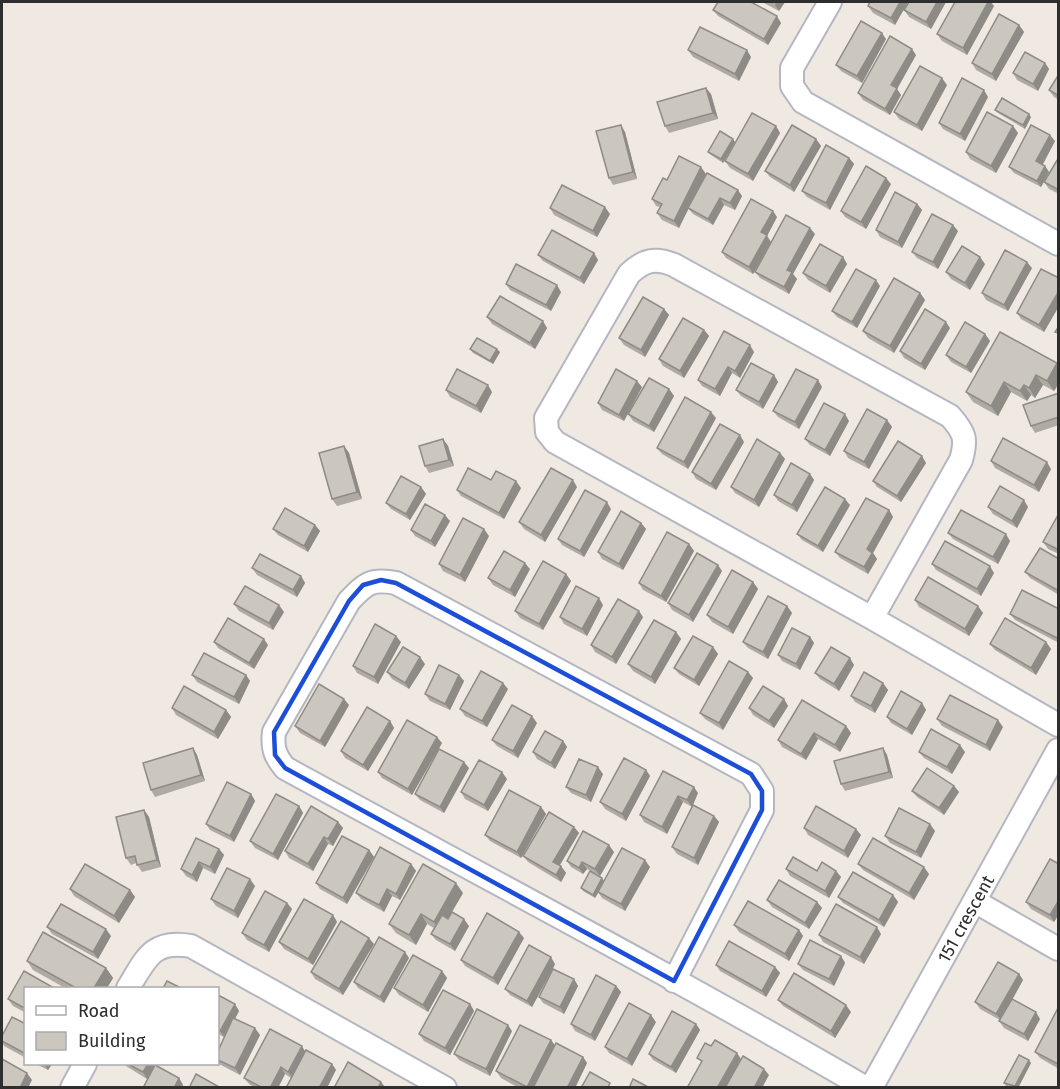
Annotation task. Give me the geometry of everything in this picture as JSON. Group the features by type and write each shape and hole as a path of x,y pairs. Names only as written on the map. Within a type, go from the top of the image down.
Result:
{"street":[{"path":"830,2 792,68 792,86 803,102 1059,244"},
{"path":"872,618 961,460 966,444 961,429 950,416 674,265 661,260 649,260 639,265 629,274 546,418 547,432 555,442 1059,725"},
{"path":"674,981 762,810 762,791 751,774 396,583 381,580 363,585 349,602 274,732 272,744 275,755 285,768 866,1088"},
{"name":"151 crescent","path":"871,1088 1059,750"},
{"path":"976,902 1059,949"},
{"path":"130,987 147,956 154,950 176,943 191,946 445,1088"},
{"path":"72,1088 85,1065"}],"highlighted area":[{"path":"381,580 396,583 751,774 762,791 762,810 674,981 285,768 275,755 274,732 349,601 363,585"}],"building":[{"path":"718,2 751,2 777,16 764,39 713,10"},
{"path":"870,2 900,2 891,18 868,6"},
{"path":"909,2 937,2 926,22 904,10"},
{"path":"955,2 988,2 963,48 937,34"},
{"path":"999,14 1019,25 992,74 972,63"},
{"path":"861,21 882,33 857,76 836,65"},
{"path":"700,27 747,50 735,74 688,50"},
{"path":"890,36 912,49 891,85 897,88 885,109 858,93"},
{"path":"1025,52 1045,63 1033,84 1013,73"},
{"path":"920,66 942,78 917,125 894,112"},
{"path":"1059,74 1059,96 1049,90"},
{"path":"962,78 984,90 960,134 939,123"},
{"path":"706,88 713,113 665,126 657,102"},
{"path":"1002,98 1029,114 1023,125 995,110"},
{"path":"987,112 1013,126 991,166 966,152"},
{"path":"752,113 776,126 748,174 725,161"},
{"path":"621,125 633,172 609,178 596,131"},
{"path":"792,125 816,139 790,185 765,171"},
{"path":"1031,125 1050,135 1036,161 1045,166 1037,181 1009,167"},
{"path":"720,131 733,139 721,159 708,152"},
{"path":"826,145 849,158 826,203 802,191"},
{"path":"679,156 701,167 674,221 657,213 662,204 652,199 663,178 667,180"},
{"path":"1059,157 1059,190 1044,182"},
{"path":"866,166 886,178 861,222 841,211"},
{"path":"707,173 738,190 730,203 720,198 708,219 688,208"},
{"path":"562,185 605,207 593,231 550,208"},
{"path":"895,192 917,204 898,242 876,230"},
{"path":"751,199 773,211 761,232 767,235 749,267 722,252"},
{"path":"932,214 953,225 933,262 912,252"},
{"path":"786,215 810,228 787,270 792,272 784,287 755,272"},
{"path":"552,230 594,253 580,278 538,255"},
{"path":"820,244 843,257 826,286 803,273"},
{"path":"962,246 980,257 965,283 946,272"},
{"path":"1005,250 1027,262 1004,305 982,293"},
{"path":"516,264 557,285 546,305 506,284"},
{"path":"856,269 876,280 852,322 832,311"},
{"path":"1041,269 1059,278 1059,291 1039,325 1017,313"},
{"path":"894,278 920,293 890,346 863,331"},
{"path":"500,296 543,321 530,343 487,317"},
{"path":"643,297 664,309 641,350 619,338"},
{"path":"925,309 946,322 921,364 900,351"},
{"path":"683,318 704,330 680,371 659,359"},
{"path":"965,322 985,334 966,367 946,355"},
{"path":"724,331 750,345 735,371 728,367 715,389 698,380"},
{"path":"1000,332 1057,363 1047,381 1036,375 1029,388 1024,385 1020,391 1004,382 991,406 966,392"},
{"path":"477,338 497,349 490,361 470,349"},
{"path":"751,363 774,375 759,402 736,390"},
{"path":"457,369 488,385 476,406 446,390"},
{"path":"616,369 637,381 619,415 598,403"},
{"path":"796,369 818,380 795,422 773,411"},
{"path":"649,378 669,389 649,426 628,414"},
{"path":"1059,393 1059,417 1031,426 1023,405"},
{"path":"685,397 711,412 684,462 657,448"},
{"path":"824,403 845,414 825,450 805,439"},
{"path":"867,409 887,420 864,462 844,451"},
{"path":"720,424 740,435 711,484 692,472"},
{"path":"1003,438 1047,462 1034,485 991,461"},
{"path":"443,439 449,460 425,466 419,446"},
{"path":"757,439 780,453 754,500 731,487"},
{"path":"898,441 922,456 897,496 873,481"},
{"path":"344,446 357,492 332,499 319,453"},
{"path":"791,463 810,474 792,505 774,495"},
{"path":"468,468 491,480 496,471 516,481 499,513 457,490"},
{"path":"551,468 573,480 541,535 519,522"},
{"path":"401,476 421,487 406,514 386,503"},
{"path":"1000,486 1024,500 1012,521 988,507"},
{"path":"825,487 845,499 818,546 797,534"},
{"path":"585,490 607,502 580,551 558,539"},
{"path":"866,498 889,510 867,549 872,553 864,567 835,552"},
{"path":"425,504 445,515 431,541 411,530"},
{"path":"285,508 315,525 304,546 273,529"},
{"path":"961,510 1006,534 993,557 948,533"},
{"path":"621,511 641,523 619,564 598,552"},
{"path":"1059,515 1059,550 1043,542"},
{"path":"463,518 484,529 460,575 439,564"},
{"path":"667,532 689,544 661,596 639,583"},
{"path":"945,541 990,566 977,589 932,564"},
{"path":"1040,548 1059,559 1059,591 1025,572"},
{"path":"504,551 525,563 510,590 488,578"},
{"path":"697,553 718,565 689,615 668,603"},
{"path":"260,554 301,576 293,590 252,568"},
{"path":"543,561 566,574 539,624 515,611"},
{"path":"732,570 753,582 728,627 707,615"},
{"path":"928,577 978,606 965,629 915,600"},
{"path":"245,586 279,605 269,623 234,604"},
{"path":"576,586 599,598 582,629 560,617"},
{"path":"1022,590 1059,609 1057,638 1010,614"},
{"path":"768,596 787,606 763,652 743,642"},
{"path":"618,599 639,611 612,657 591,645"},
{"path":"228,618 264,639 249,663 214,642"},
{"path":"1005,618 1046,642 1031,668 990,644"},
{"path":"654,620 676,632 651,677 628,664"},
{"path":"375,624 396,636 374,677 353,666"},
{"path":"792,628 810,637 796,664 778,655"},
{"path":"693,636 713,647 694,680 674,668"},
{"path":"403,647 420,657 405,683 387,672"},
{"path":"831,647 850,658 834,684 815,673"},
{"path":"204,653 246,675 234,697 192,675"},
{"path":"729,661 748,672 719,723 700,713"},
{"path":"439,665 459,675 445,704 425,694"},
{"path":"481,671 503,683 482,721 460,709"},
{"path":"864,672 883,683 871,706 851,696"},
{"path":"319,684 344,699 320,741 295,726"},
{"path":"184,686 226,710 214,732 172,708"},
{"path":"763,686 784,699 769,721 749,708"},
{"path":"901,691 922,703 907,729 887,717"},
{"path":"950,695 998,720 986,745 937,719"},
{"path":"802,700 846,726 835,745 814,733 801,754 778,740"},
{"path":"512,705 532,716 513,751 492,740"},
{"path":"367,707 390,721 363,765 341,751"},
{"path":"407,720 437,737 408,789 378,772"},
{"path":"931,729 960,745 947,767 919,752"},
{"path":"545,731 563,741 551,763 533,752"},
{"path":"193,748 201,775 151,790 143,763"},
{"path":"883,748 889,772 841,784 834,761"},
{"path":"439,749 464,762 440,807 415,794"},
{"path":"624,758 646,770 622,814 600,802"},
{"path":"579,759 598,767 586,795 566,787"},
{"path":"479,760 502,772 484,805 461,792"},
{"path":"927,768 954,786 939,808 912,791"},
{"path":"663,771 694,787 687,800 678,796 662,827 640,815"},
{"path":"227,782 251,794 230,836 206,824"},
{"path":"509,790 541,807 517,852 485,835"},
{"path":"276,794 299,806 273,854 250,841"},
{"path":"693,805 714,816 694,858 672,847"},
{"path":"311,806 338,822 328,839 324,837 308,864 285,851"},
{"path":"816,806 856,829 844,851 804,828"},
{"path":"899,808 930,824 916,852 885,836"},
{"path":"144,810 157,860 137,865 135,856 126,858 116,817"},
{"path":"549,812 574,827 553,862 561,866 556,875 523,856"},
{"path":"583,831 609,845 595,869 582,862 579,868 567,861"},
{"path":"342,836 369,850 343,898 316,883"},
{"path":"196,838 219,849 210,867 199,862 192,875 181,869"},
{"path":"873,838 924,867 909,893 858,864"},
{"path":"380,847 411,864 396,894 387,889 379,905 356,893"},
{"path":"622,848 645,860 621,904 598,892"},
{"path":"793,857 817,871 822,862 836,871 825,891 786,869"},
{"path":"1050,859 1059,864 1059,900 1050,915 1026,902"},
{"path":"85,864 130,890 114,916 70,889"},
{"path":"423,864 456,883 434,922 421,914 409,935 389,924"},
{"path":"227,868 250,879 234,911 211,899"},
{"path":"590,871 602,878 593,895 581,888"},
{"path":"853,872 893,895 879,920 838,897"},
{"path":"779,880 817,902 805,923 767,900"},
{"path":"265,891 287,903 264,945 242,933"},
{"path":"304,899 333,915 308,959 279,942"},
{"path":"748,901 799,930 785,954 734,925"},
{"path":"61,904 106,929 93,952 47,927"},
{"path":"836,904 877,927 860,957 819,935"},
{"path":"452,912 464,919 450,944 431,934 442,915 448,919"},
{"path":"487,913 519,932 493,978 461,960"},
{"path":"341,921 369,938 339,989 311,972"},
{"path":"43,932 106,968 95,987 74,987 27,961"},
{"path":"379,937 405,952 380,997 354,982"},
{"path":"810,940 841,956 829,979 798,964"},
{"path":"729,941 775,967 762,991 716,965"},
{"path":"529,945 551,957 527,1001 505,989"},
{"path":"413,955 442,971 423,1005 394,988"},
{"path":"998,962 1019,974 996,1014 975,1002"},
{"path":"553,969 574,979 560,1007 539,997"},
{"path":"24,971 52,987 24,987 24,1008 8,999"},
{"path":"794,973 846,1005 831,1031 778,1000"},
{"path":"596,975 616,986 591,1035 571,1024"},
{"path":"167,981 179,987 164,987"},
{"path":"443,990 470,1004 445,1048 419,1034"},
{"path":"219,996 235,1004 219,1030"},
{"path":"1012,999 1036,1012 1024,1034 999,1021"},
{"path":"629,1003 651,1015 627,1059 605,1047"},
{"path":"477,1009 508,1025 486,1069 454,1054"},
{"path":"1059,1009 1058,1064 1035,1052"},
{"path":"672,1011 696,1024 671,1067 649,1054"},
{"path":"12,1017 24,1023 24,1053 2,1041 2,1036"},
{"path":"233,1018 255,1028 235,1068 219,1060 219,1049"},
{"path":"520,1025 551,1040 527,1087 496,1071"},
{"path":"270,1029 302,1046 288,1072 281,1067 270,1088 263,1088 244,1078"},
{"path":"715,1040 737,1053 717,1088 687,1088 702,1061 697,1058 705,1043 711,1046"},
{"path":"556,1043 583,1057 567,1088 533,1088"},
{"path":"306,1050 332,1064 319,1088 286,1088"},
{"path":"1019,1055 1029,1060 1015,1086 1004,1083"},
{"path":"743,1056 764,1069 754,1088 725,1088"},
{"path":"2,1059 27,1073 20,1088 2,1088"},
{"path":"348,1062 381,1082 378,1088 334,1088"},
{"path":"130,1065 147,1065 143,1072"},
{"path":"155,1065 179,1078 174,1088 143,1088"},
{"path":"590,1072 610,1083 608,1088 581,1088"},
{"path":"196,1074 221,1088 189,1088"},
{"path":"633,1079 650,1088 629,1088"}]}
